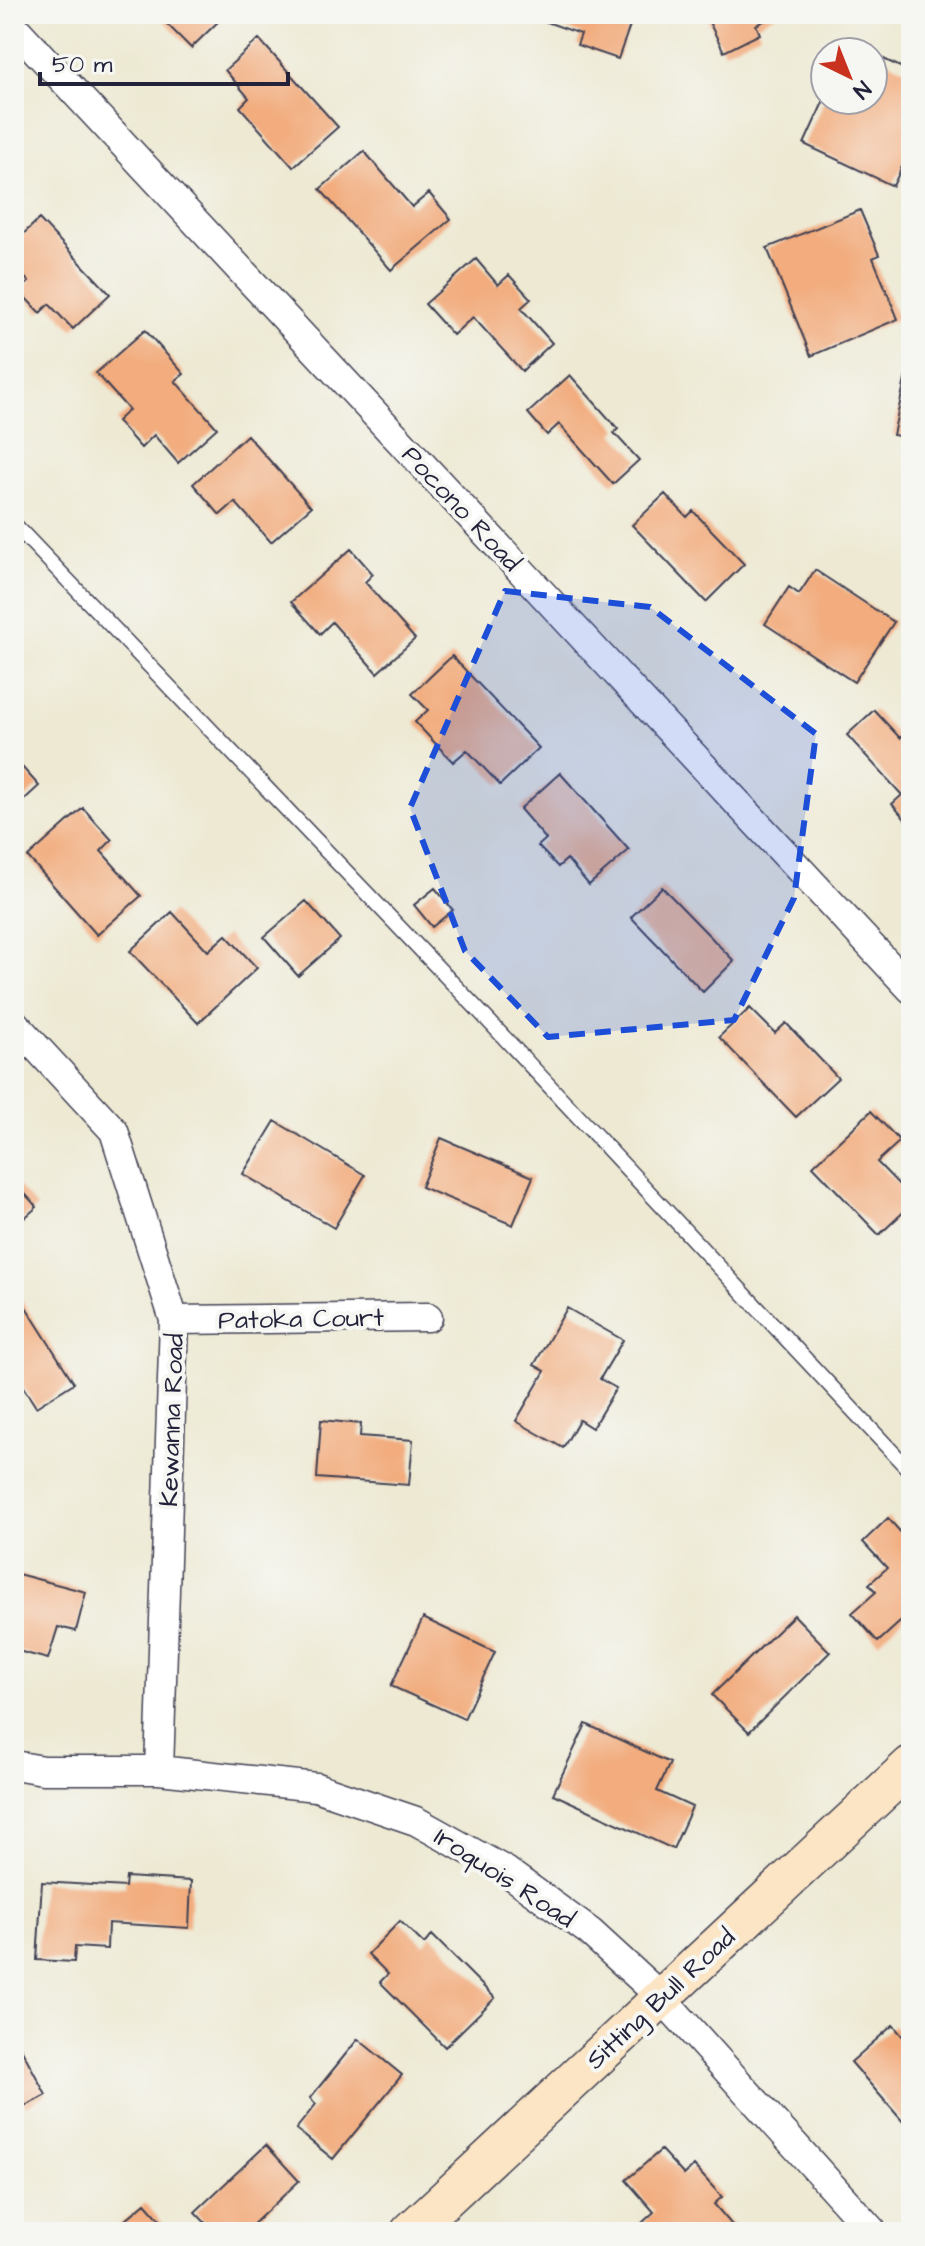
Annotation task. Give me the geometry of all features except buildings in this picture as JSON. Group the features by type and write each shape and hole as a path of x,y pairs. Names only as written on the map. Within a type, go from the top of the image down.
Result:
{"street":[{"name":"Pocono Road","path":"14,27 911,989"},
{"name":"Kewanna Road","path":"14,1023 114,1131 174,1320 159,1770"},
{"name":"Patoka Court","path":"174,1320 428,1317"},
{"name":"Iroquois Road","path":"14,1765 43,1770 159,1770 316,1787 416,1821 506,1871 590,1932 661,1997 873,2232"},
{"name":"Sitting Bull Road","path":"410,2232 911,1765"}],"lane":[{"path":"14,524 494,1026 911,1472"}],"highlighted area":[{"path":"505,591 650,607 816,734 794,898 734,1020 548,1037 465,951 410,808"}]}
